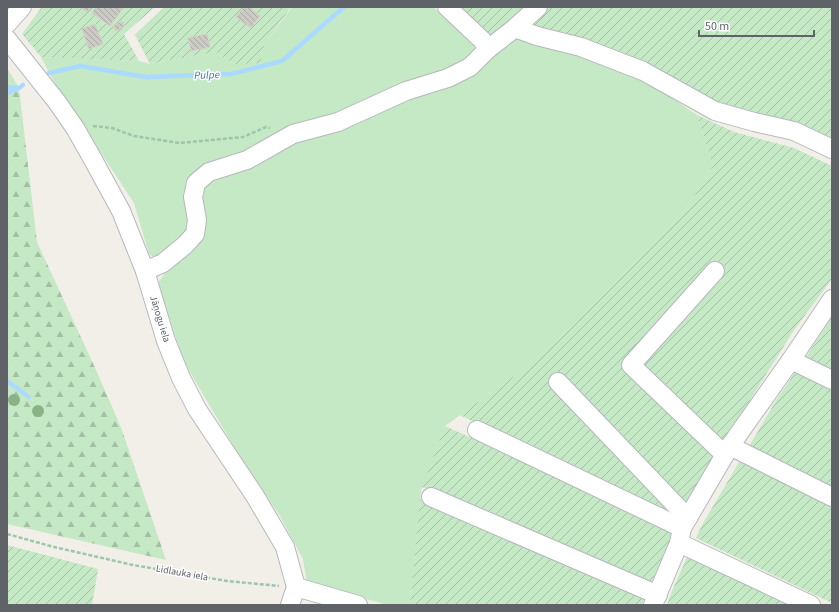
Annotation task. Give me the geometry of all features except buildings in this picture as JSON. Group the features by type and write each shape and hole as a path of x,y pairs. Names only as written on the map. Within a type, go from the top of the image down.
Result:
{"street":[{"path":"7,24 22,7"},
{"path":"447,7 482,40 488,49"},
{"path":"145,271 163,263 185,245 195,234 197,220 193,197 196,183 209,172 246,160 293,134 338,122 406,91 448,78 470,67 488,49 515,28 538,7"},
{"path":"515,28 537,36 581,47 643,70 715,111 794,131 832,149"},
{"name":"Jāņogu iela","path":"7,39 57,102 75,128 121,210 145,271 166,341 181,378 197,409 256,496 285,547 296,587"},
{"path":"715,271 631,365 728,451 832,497"},
{"path":"431,497 656,600 683,530 728,451 832,299"},
{"path":"791,360 832,380"},
{"path":"558,382 683,530"},
{"path":"477,430 683,530 811,605"},
{"path":"290,605 296,587 358,605"}],"path":[{"path":"75,128 90,126 112,128 134,136 179,143 243,137 266,127 287,130 293,134"},
{"name":"Lidlauka iela","path":"7,534 54,547 133,565 226,581 296,587"}],"green space":[{"path":"42,7 155,7 124,34 139,61 41,57 22,34"},
{"path":"164,7 291,7 264,45 260,63 234,64 216,52 150,64 135,35"},
{"path":"292,7 433,7 481,46 467,62 248,155 202,168 189,233 157,259 149,254 134,203 53,80 41,57 139,61 150,64 216,52 234,64 264,45"},
{"path":"451,7 524,7 494,35 478,32"},
{"path":"544,7 832,7 832,143 711,102 527,25"},
{"path":"516,35 636,74 697,115 713,166 687,208 571,328 517,374 445,426 421,491 410,605 388,605 307,583 303,559 280,516 240,457 184,362 158,283 169,267 201,241 203,223 200,193 209,178 250,169 302,137 417,94 469,78"},
{"path":"7,68 19,88 7,93"},
{"path":"19,88 37,242 122,430 166,560 7,524 7,93"},
{"path":"697,115 734,132 794,148 832,166 832,279 794,330 721,446 625,365 715,454 686,509 555,373 550,378 681,518 678,524 460,415 517,374 571,328 687,208 713,166"},
{"path":"832,317 832,374 804,360"},
{"path":"796,371 832,389 832,490 748,448 777,399"},
{"path":"445,426 675,531 651,583 422,487"},
{"path":"741,459 832,504 832,603 696,538 702,525"},
{"path":"420,499 646,594 642,605 410,605"},
{"path":"7,545 98,569 92,605 7,605"},
{"path":"688,555 795,605 667,605"}],"waterway":[{"name":"Pulpe","path":"49,73 80,66 146,77 231,74 282,61 344,7"},
{"path":"7,87 19,88 23,85"},
{"path":"7,93 17,89"},
{"path":"7,381 29,397"}]}
